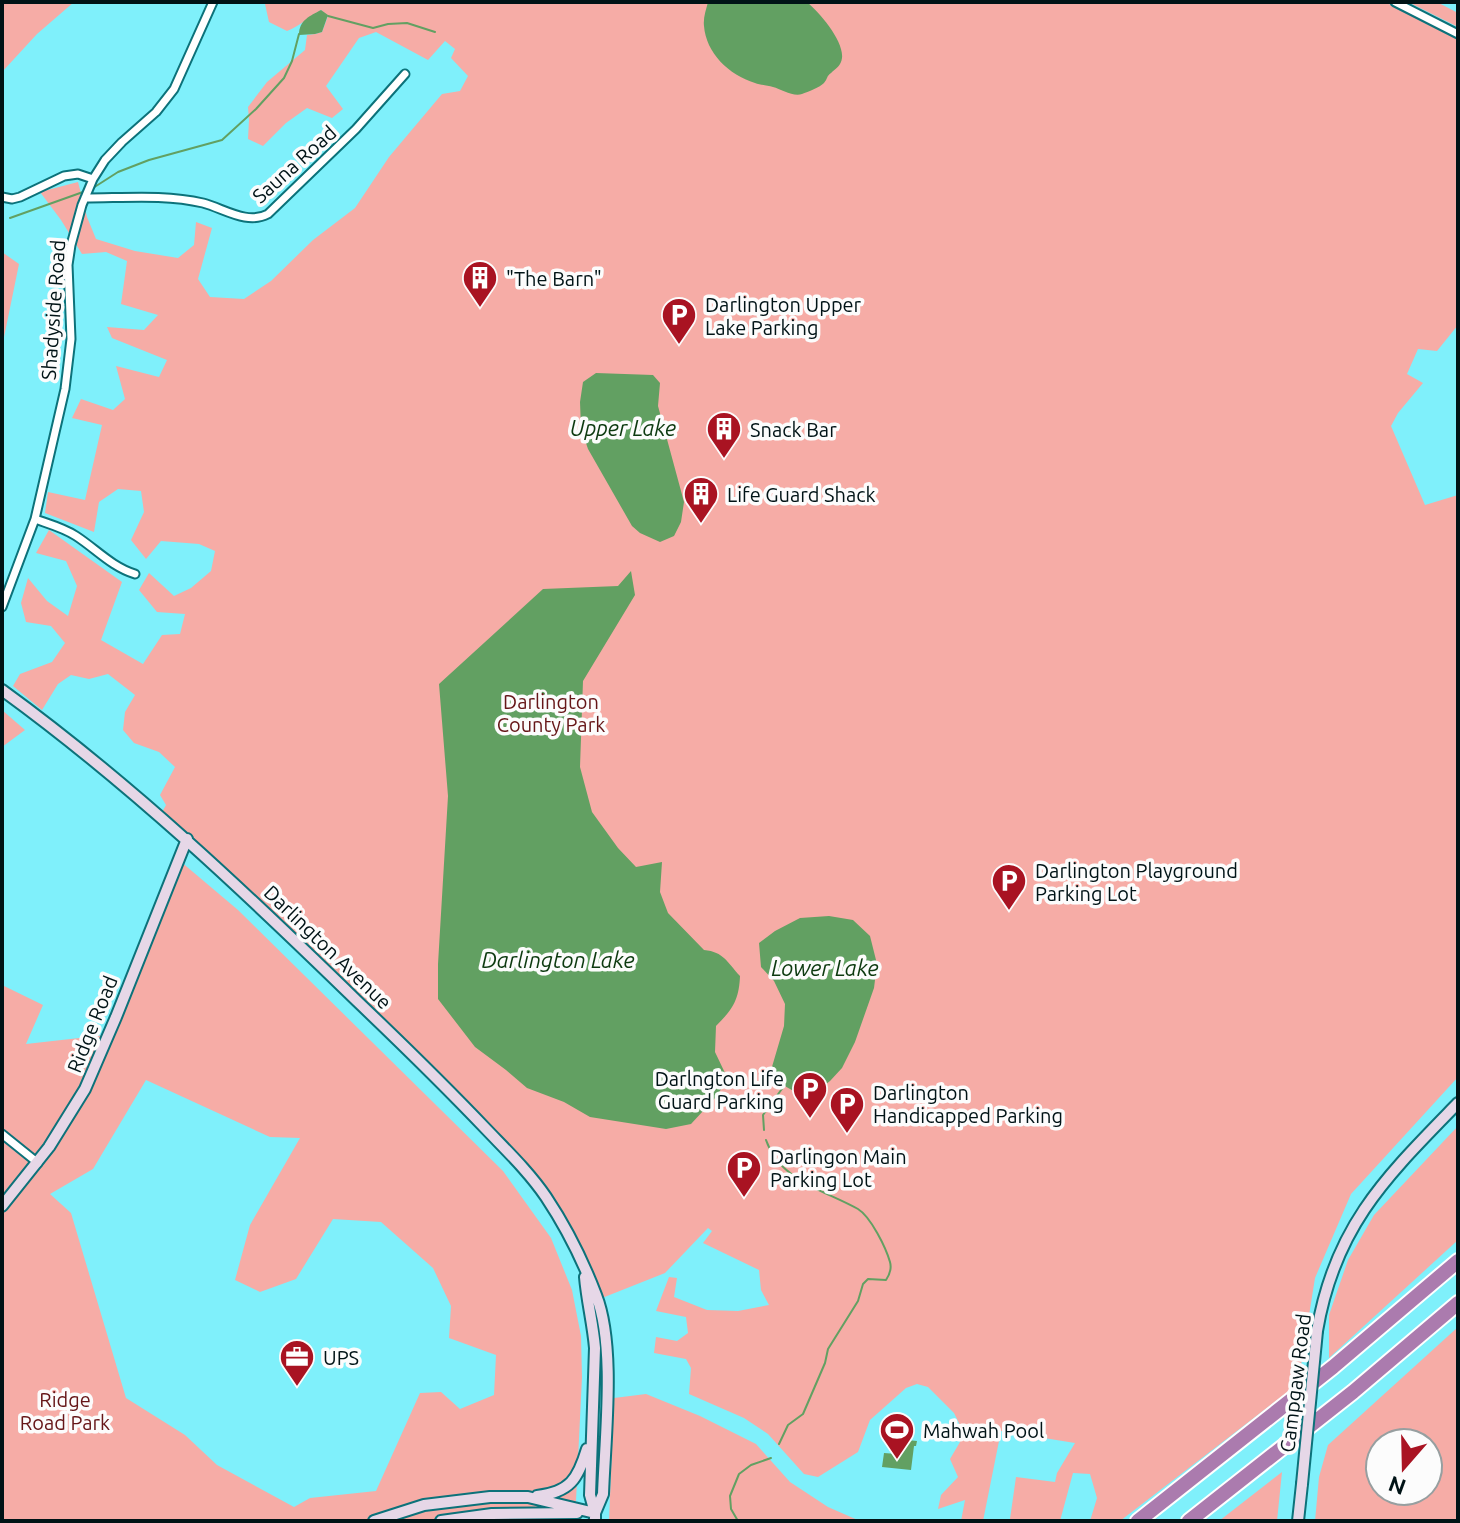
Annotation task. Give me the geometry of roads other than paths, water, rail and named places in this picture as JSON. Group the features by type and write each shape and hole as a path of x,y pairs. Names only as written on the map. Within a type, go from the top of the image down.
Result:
{"highway":[{"path":"1138,1521 1333,1367 1458,1261"},
{"path":"1189,1521 1353,1392 1458,1303"}],"main road":[{"name":"Darlington Avenue","path":"2,690 58,730 187,839 254,901 415,1057 520,1164 547,1198 585,1270 599,1306 607,1359 603,1494 595,1517"},
{"name":"Ridge Road","path":"2,1206 38,1163 85,1089 187,839"},
{"name":"Campgaw Road","path":"1298,1521 1317,1331 1323,1299 1336,1260 1362,1211 1385,1179 1458,1103"},
{"name":"Darlington Avenue","path":"585,1270 595,1348 590,1495 595,1517"},
{"path":"374,1521 424,1505 490,1497 528,1497 560,1491 576,1479 591,1435"},
{"path":"528,1497 595,1517"},
{"path":"441,1521 492,1514 595,1517"},
{"path":"492,1514 553,1521"}],"street":[{"name":"Shadyside Road","path":"2,607 35,519 65,389 72,320 68,265 75,227 85,198 101,166 156,112 174,89 213,2"},
{"path":"1395,2 1458,34"},
{"name":"Sauna Road","path":"85,198 179,198 246,218 262,217 356,129 405,74"},
{"path":"2,197 20,197 64,176 78,174 93,179"},
{"path":"35,519 76,536 121,570 135,574"},
{"path":"2,1134 38,1163"}],"water":[{"path":"708,2 807,2 835,36 842,51 841,63 822,85 798,95 736,75 720,62 709,45 704,23"},
{"path":"321,10 328,15 322,32 299,35 303,22"},
{"name":"Upper Lake","path":"596,373 653,375 660,383 658,406 684,502 681,522 674,536 660,542 632,526 588,449 581,428 580,402 583,382"},
{"name":"Darlington Lake","path":"631,571 635,595 583,681 580,767 592,812 636,867 662,862 660,892 668,913 704,950 721,955 740,976 734,1004 716,1026 715,1052 725,1073 725,1083 691,1124 666,1129 590,1117 564,1102 527,1088 475,1047 438,999 448,796 439,684 543,589 618,586"},
{"name":"Lower Lake","path":"829,916 853,920 870,936 877,964 874,988 855,1042 842,1068 812,1095 797,1093 769,1077 784,1026 785,1004 774,981 761,967 759,943 800,918"},
{"name":"Mahwah Pool","path":"898,1439 917,1441 911,1470 882,1467 884,1453 897,1454"}],"waterway":[{"path":"328,16 373,28 407,23 435,32"},
{"path":"93,188 118,172 149,160 222,140 284,78 299,34"},
{"path":"10,218 83,192"},
{"path":"764,1130 763,1115 784,1086"},
{"path":"766,1140 773,1154 792,1175 863,1213 882,1241 891,1267 886,1280 868,1279 863,1284 858,1301 828,1349 803,1414 788,1425 779,1444"},
{"path":"738,1521 731,1509 730,1496 739,1474 751,1465 771,1458"}],"place":[{"name":"\"The Barn\"","path":"480,309"},
{"name":"Darlington Upper Lake Parking","path":"679,346"},
{"name":"Snack Bar","path":"724,460"},
{"name":"Life Guard Shack","path":"701,525"},
{"name":"Darlington Playground Parking Lot","path":"1009,912"},
{"name":"Darlngton Life Guard Parking","path":"810,1120"},
{"name":"Darlington Handicapped Parking","path":"847,1135"},
{"name":"Darlingon Main Parking Lot","path":"744,1199"},
{"name":"UPS","path":"297,1388"},
{"name":"Mahwah Pool","path":"897,1461"}],"park label":[{"name":"Darlington County Park","path":"551,712"},
{"name":"Ridge Road Park","path":"65,1410"}]}
